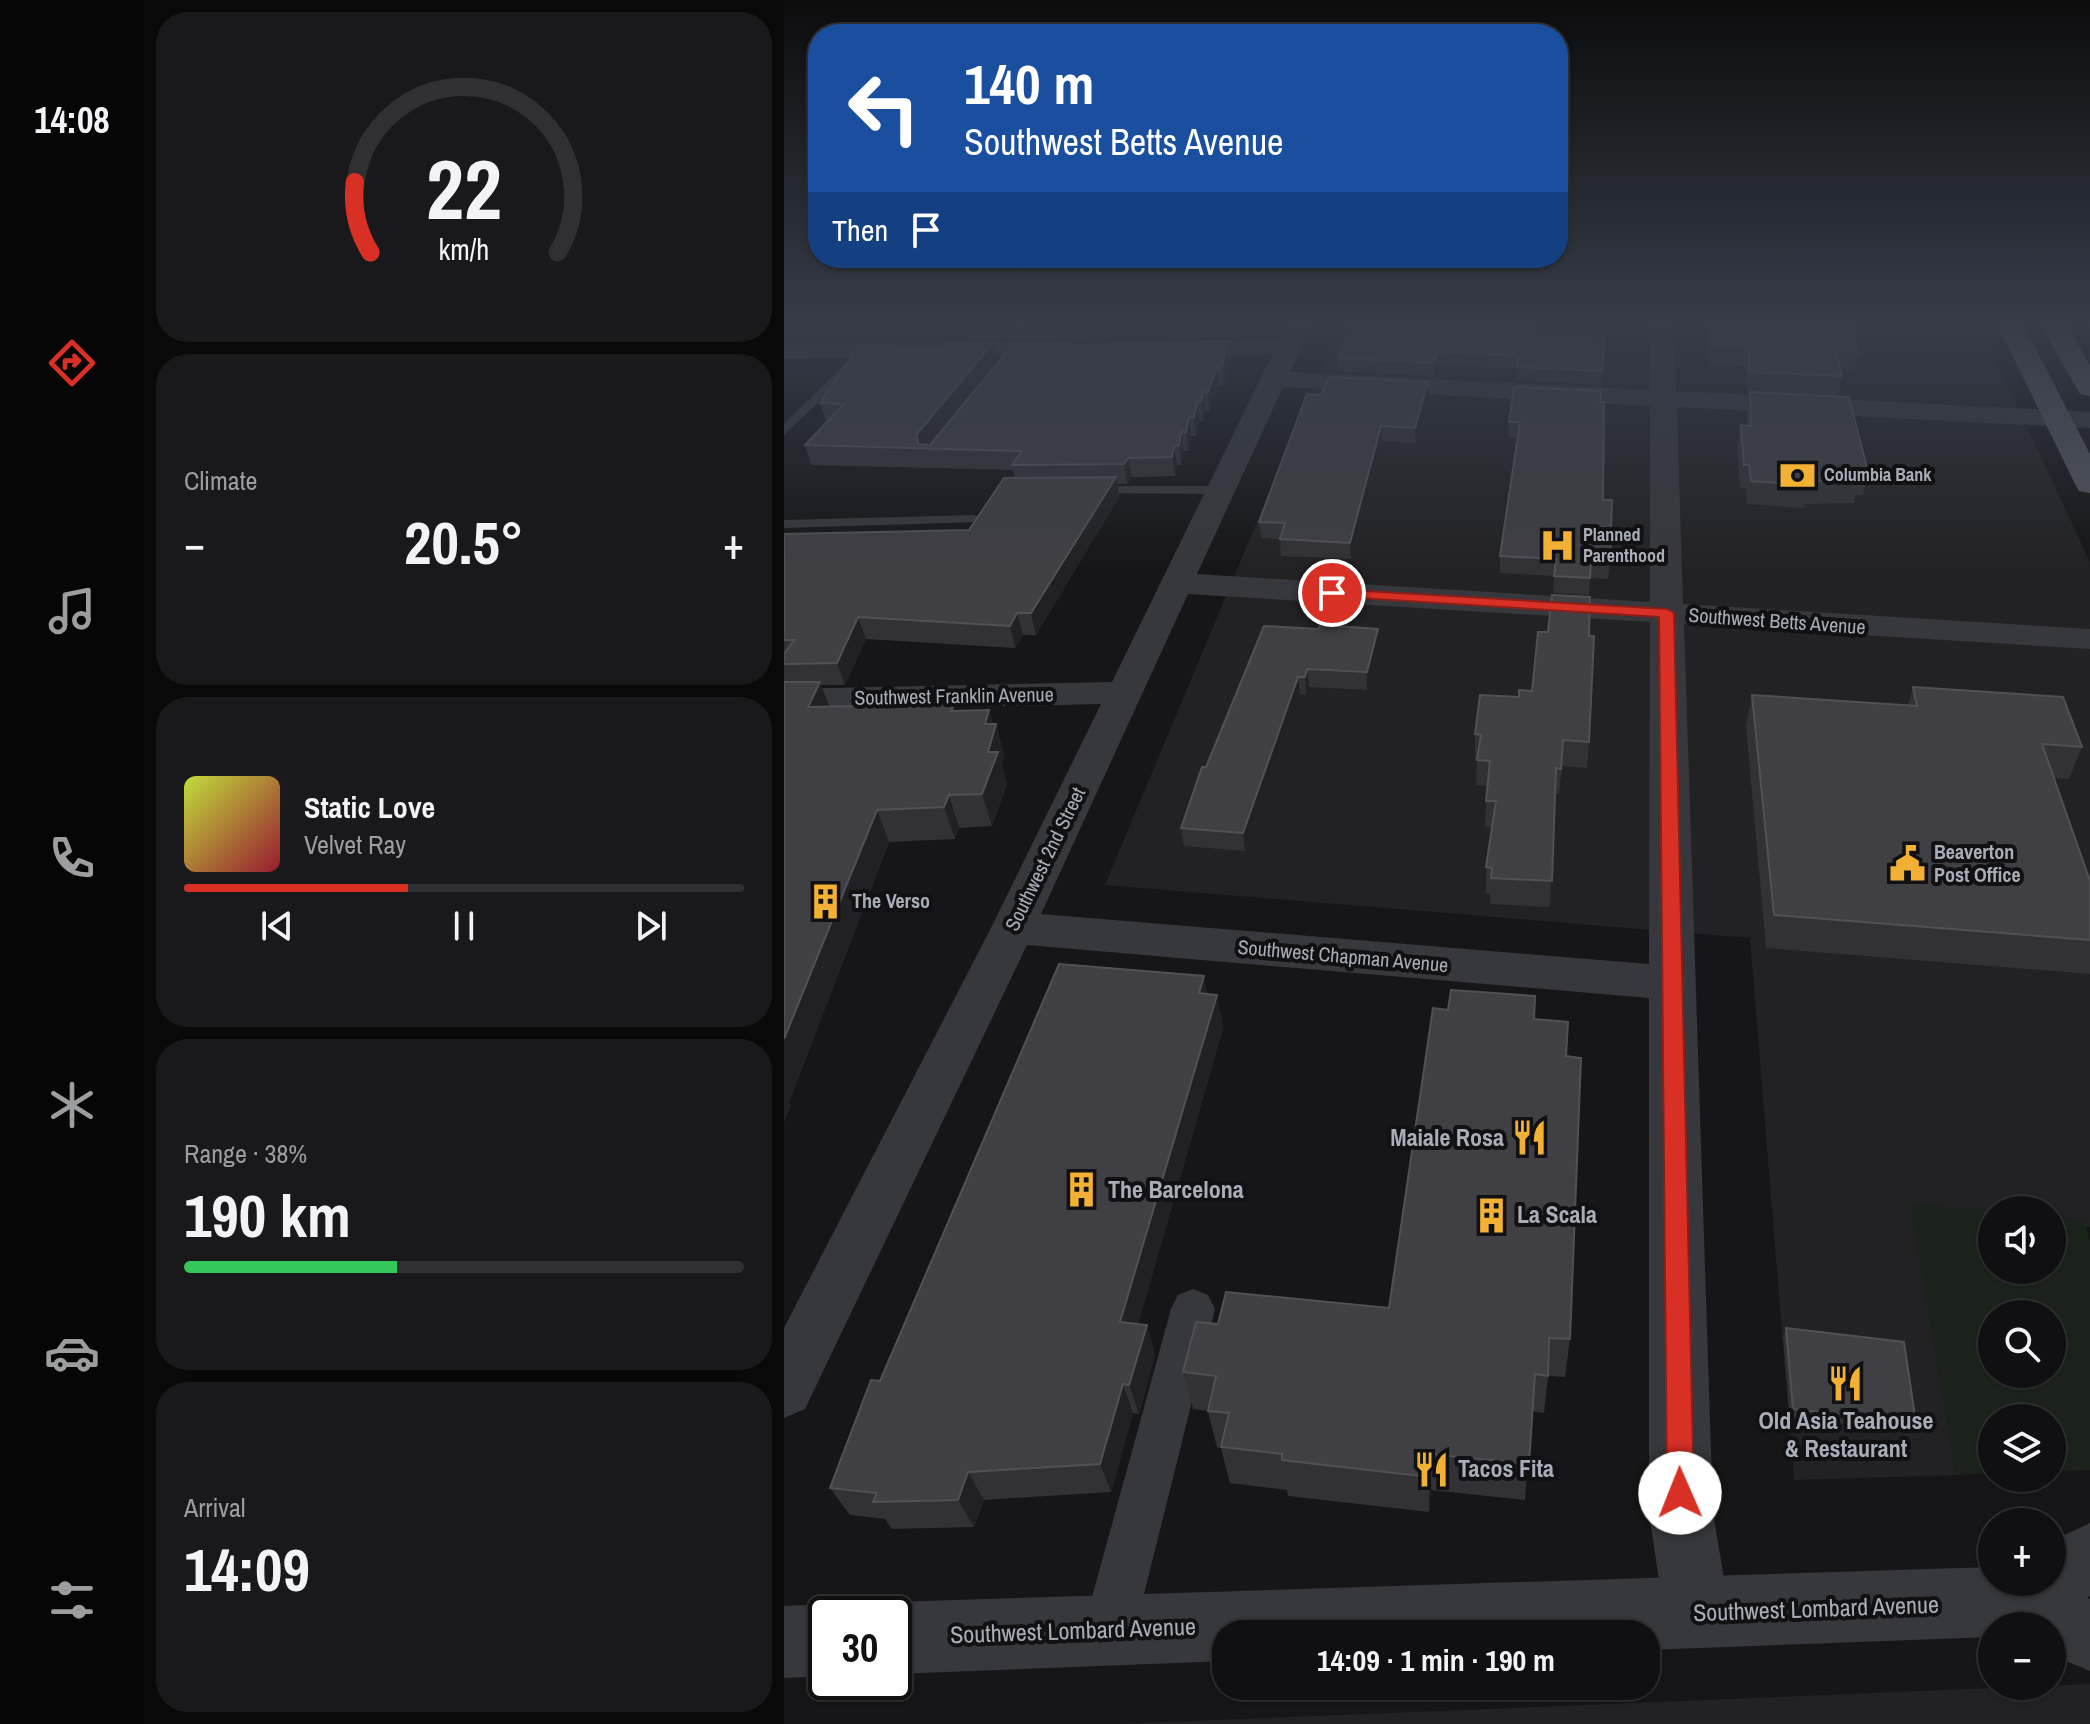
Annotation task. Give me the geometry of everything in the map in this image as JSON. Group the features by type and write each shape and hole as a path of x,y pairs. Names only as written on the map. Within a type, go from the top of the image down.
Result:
{"main road":[{"path":"2052,406 2090,484"}],"street":[{"name":"Southwest 2nd Street","path":"784,1389 1013,928 1261,406"},
{"path":"1665,406 1681,1513 1697,1614"},
{"path":"1819,406 2090,420"},
{"name":"Southwest Betts Avenue","path":"1177,583 2090,639"},
{"name":"Southwest Franklin Avenue","path":"784,700 1124,693"},
{"name":"Southwest Chapman Avenue","path":"1013,928 1673,983"},
{"path":"1109,1630 1193,1309"},
{"name":"Southwest Lombard Avenue","path":"2066,1572 2090,1557"},
{"name":"Southwest Lombard Avenue","path":"912,1637 1384,1620 1697,1614 1978,1593"},
{"name":"Southwest Lombard Avenue","path":"2048,1596 2090,1636"},
{"path":"784,1642 808,1641"}],"lane":[{"path":"784,431 809,406"},
{"path":"1081,491 1221,490"},
{"path":"784,524 975,519"}],"shaded area":[{"path":"1305,406 2017,406 2090,562 2090,1227 2066,1224 2066,1196 1978,1196 1978,1214 1911,1206 1956,1475 1794,1480 1750,938 1105,885"},
{"path":"1910,1203 1978,1210 1978,1284 2066,1284 2066,1218 2084,1220 2090,1241 2090,1470 2066,1471 2066,1404 1978,1404 1978,1474 1956,1475"},
{"path":"2090,1684 2090,1724 1116,1724 1978,1689 1978,1700 2066,1700 2066,1685"}],"building":[{"path":"842,406 940,406 917,434 918,444 930,445 962,406 1196,406 1194,417 1189,417 1186,432 1181,432 1179,445 1174,446 1172,457 1128,458 1124,464 1012,465 1022,451 805,445"},
{"path":"1302,406 1421,406 1415,428 1381,426 1350,543 1280,539 1285,523 1259,522"},
{"path":"1511,406 1604,406 1603,500 1612,500 1610,562 1591,561 1590,578 1554,576 1556,559 1500,556 1520,422 1509,422"},
{"path":"1750,406 1851,406 1868,472 1858,472 1859,480 1808,481 1809,485 1751,481 1749,465 1744,465 1741,425 1751,426"},
{"path":"1116,477 1031,613 1017,613 1010,626 858,617 837,663 784,664 784,654 794,640 784,640 784,534 969,530 1004,478"},
{"path":"1552,595 1590,597 1589,636 1594,636 1589,742 1563,740 1561,769 1556,768 1552,881 1491,878 1492,868 1486,867 1496,801 1486,801 1490,761 1477,760 1481,735 1475,734 1480,695 1519,697 1519,690 1532,691 1538,632 1548,632"},
{"path":"1320,625 1378,629 1367,672 1307,669 1305,677 1298,677 1243,833 1181,828 1202,767 1206,767 1264,626 1318,629"},
{"name":"The Verso","path":"784,682 820,682 808,707 955,704 951,711 989,710 985,724 996,724 988,752 998,752 982,794 949,795 944,807 877,810 784,1039"},
{"name":"Beaverton Post Office","path":"1913,687 2063,697 2082,747 2042,744 2090,881 2090,940 1774,915 1752,695 1917,706"},
{"name":"The Barcelona","path":"1059,964 1204,976 1199,993 1217,995 1120,1322 1147,1325 1129,1385 1123,1384 1100,1464 968,1472 958,1500 873,1502 877,1493 830,1488 871,1380 880,1381"},
{"name":"La Scala","path":"1451,990 1535,996 1534,1019 1568,1022 1566,1056 1581,1058 1570,1339 1549,1338 1548,1376 1535,1374 1529,1464 1431,1454 1429,1477 1282,1460 1282,1454 1221,1447 1229,1413 1208,1411 1216,1376 1183,1372 1196,1322 1218,1324 1226,1292 1389,1308 1433,1008 1448,1010"},
{"name":"Old Asia Teahouse & Restaurant","path":"1786,1328 1904,1342 1916,1423 1793,1409"}],"place":[{"name":"Columbia Bank","path":"1798,475"},
{"name":"Planned Parenthood","path":"1557,545"},
{"name":"Beaverton Post Office","path":"1908,863"},
{"name":"The Verso","path":"826,901"},
{"name":"Maiale Rosa","path":"1530,1138"},
{"name":"The Barcelona","path":"1082,1190"},
{"name":"La Scala","path":"1491,1215"},
{"name":"Old Asia Teahouse & Restaurant","path":"1846,1384"},
{"name":"Tacos Fita","path":"1432,1469"}],"route":[{"path":"1332,593 1667,613 1680,1493"}]}
